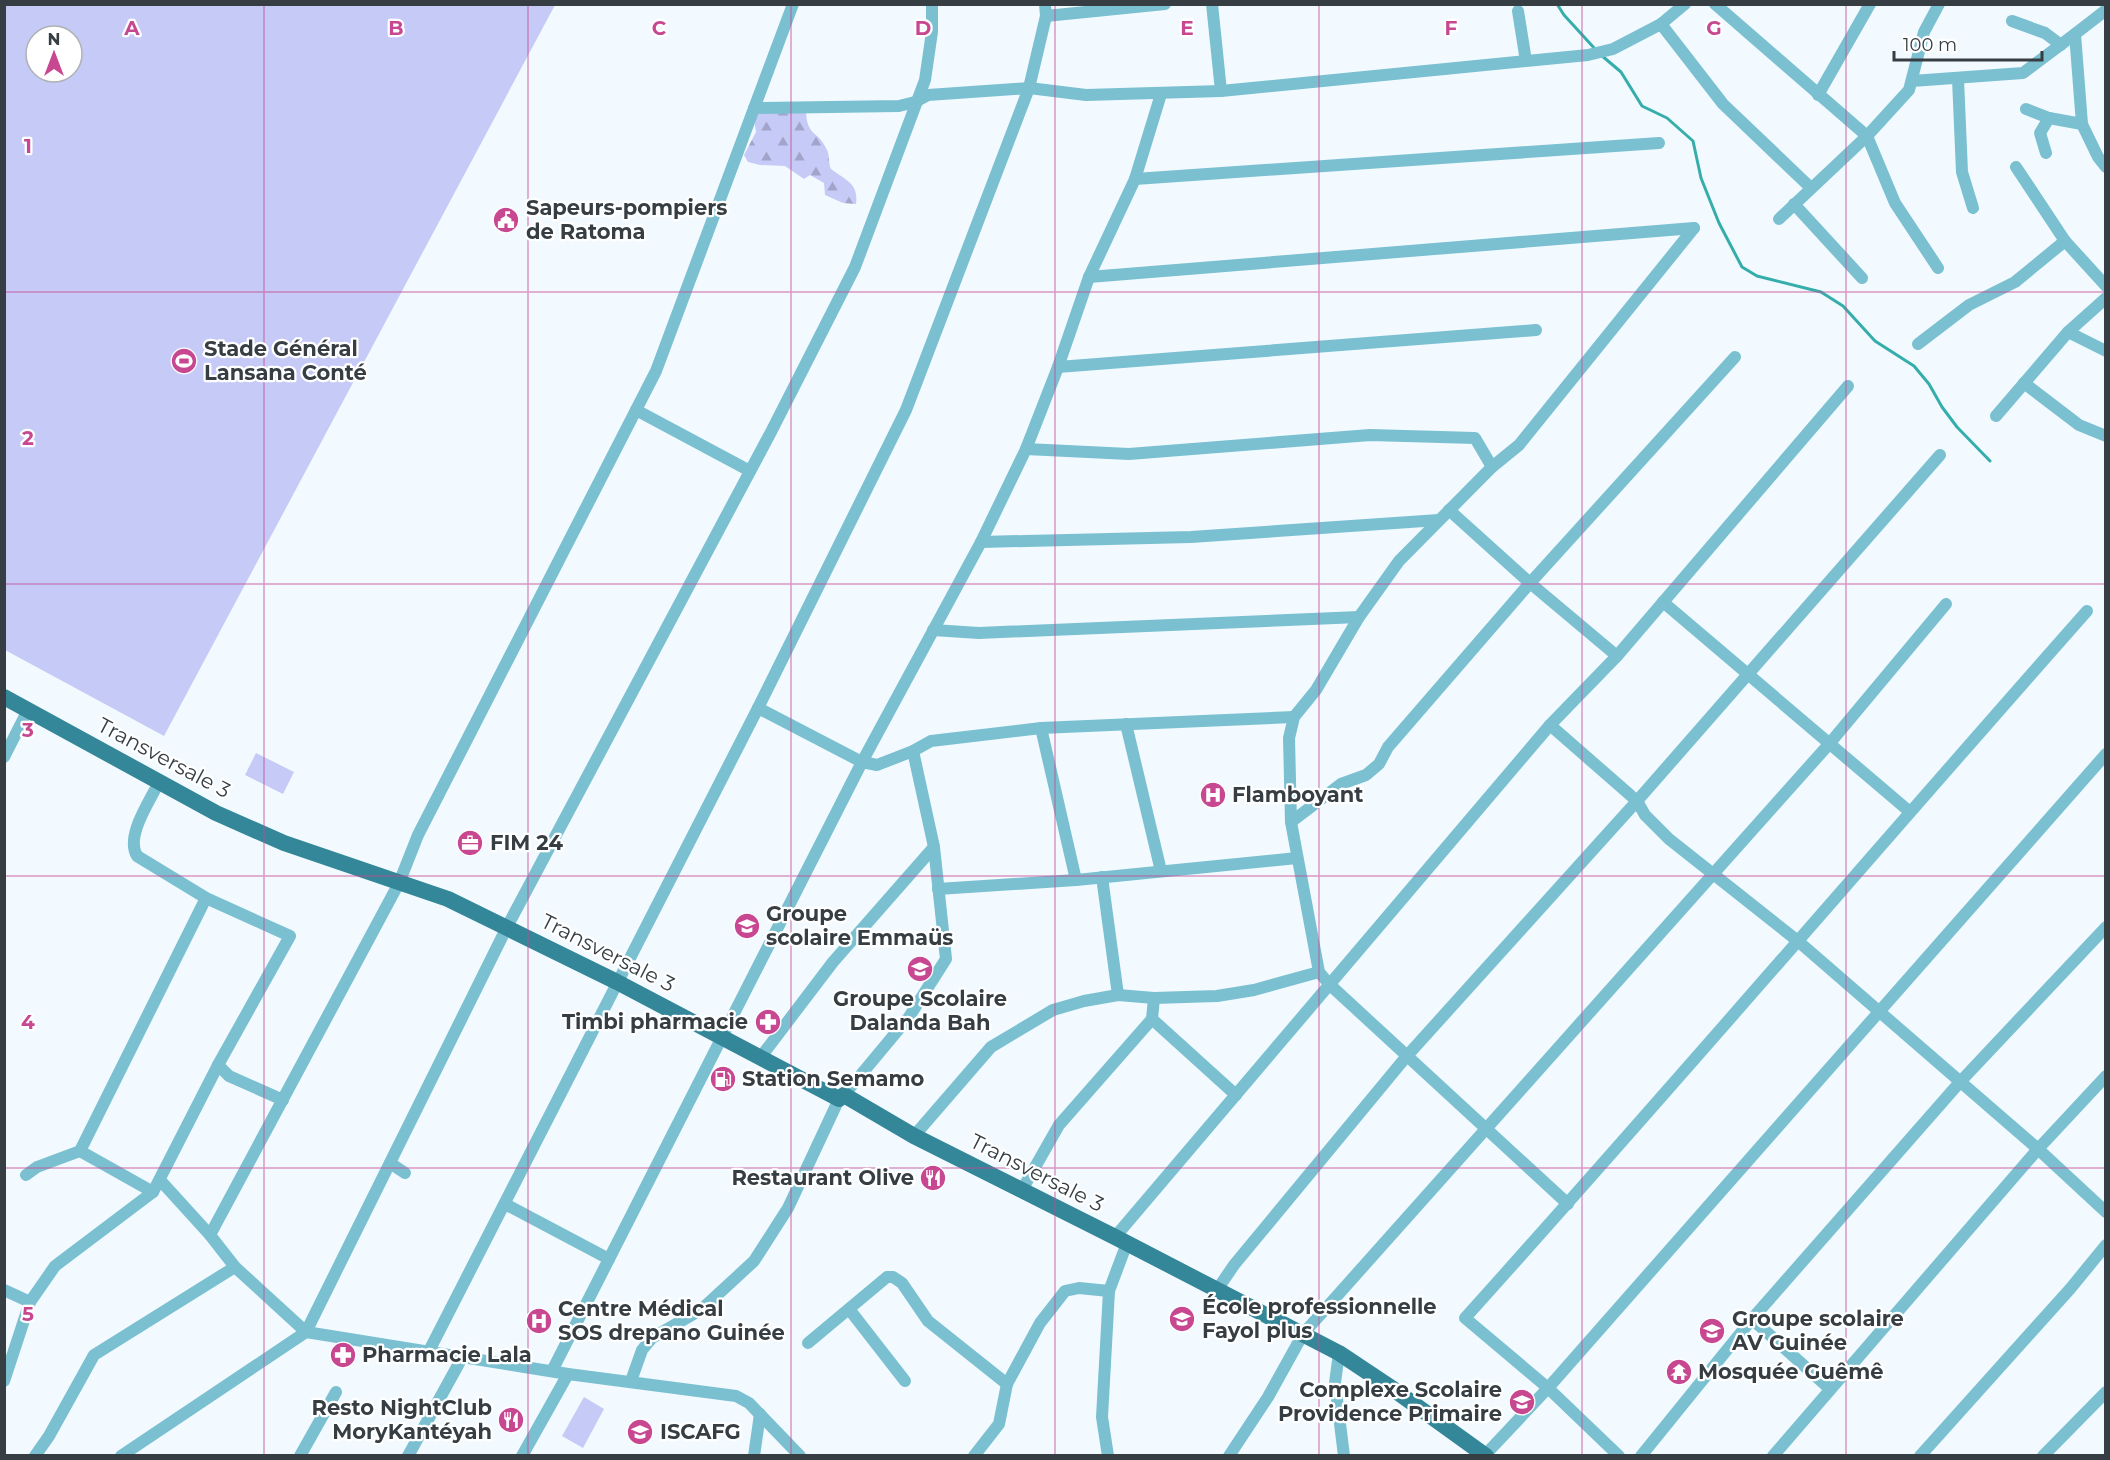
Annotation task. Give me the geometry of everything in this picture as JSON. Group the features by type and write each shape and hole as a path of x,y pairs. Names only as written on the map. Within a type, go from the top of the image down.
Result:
{"main road":[{"name":"Transversale 3","path":"4,697 216,813 284,843 448,899 721,1035 760,1058 842,1097 1339,1353 1486,1455"}],"street":[{"path":"210,1235 399,883 418,835 656,371 794,4"},
{"path":"121,1455 306,1332 507,927 750,471 855,267 925,80 932,32 933,4"},
{"path":"429,1351 758,708 906,410 1029,88 1045,10 1165,4"},
{"path":"1212,4 1221,91"},
{"path":"754,108 900,106 928,95 1029,88 1086,96 1221,91 1602,53 1661,24 1685,4"},
{"path":"1715,4 1868,136 1895,203 1938,268"},
{"path":"1818,95 1870,4"},
{"path":"1779,219 1868,136 1909,90 1924,32 1939,4"},
{"path":"1912,81 2023,73 2106,10"},
{"path":"1518,11 1526,61"},
{"path":"2012,21 2045,33 2061,45"},
{"path":"1661,24 1723,104 1811,188"},
{"path":"2075,34 2082,124 2098,157 2106,167"},
{"path":"1958,79 1962,172 1973,208"},
{"path":"552,1371 721,1035 862,762 981,542 1026,449 1058,367 1089,277 1135,179 1161,94"},
{"path":"2026,109 2049,118 2082,124"},
{"path":"2046,153 2040,133 2049,118"},
{"path":"1135,179 1659,143"},
{"path":"2016,167 2065,241 2106,286"},
{"path":"1794,204 1862,278"},
{"path":"1089,277 1694,228 1519,446 1492,467 1399,561 1359,617 1316,690 1294,717 1289,738 1291,822 1319,972 1406,1057 1568,1204"},
{"path":"1918,344 1969,305 2015,282 2065,241"},
{"path":"1996,416 2068,332 2106,298"},
{"path":"1058,367 1536,330"},
{"path":"2068,332 2106,351"},
{"path":"1291,822 1341,784 1366,775 1379,764 1388,747 1530,583 1735,357"},
{"path":"2024,383 2079,425 2106,436"},
{"path":"1108,1455 1102,1417 1109,1291 1121,1240 1236,1095 1329,984 1550,725 1617,656 1848,386"},
{"path":"636,410 750,471"},
{"path":"1026,449 1129,454 1370,435 1475,438 1492,467"},
{"path":"1217,1290 1234,1265 1406,1057 1637,801 1940,455"},
{"path":"1449,510 1530,583 1617,656"},
{"path":"981,542 1191,537 1439,520"},
{"path":"1662,602 1910,812"},
{"path":"1229,1455 1268,1397 1303,1334 1830,743 1946,604"},
{"path":"1619,1455 1548,1388 1465,1318 1799,942 2087,611"},
{"path":"933,630 979,633 1359,617"},
{"path":"758,708 862,762 877,765 913,751 931,741 1041,728 1294,717"},
{"path":"4,757 28,710"},
{"path":"1126,724 1161,871"},
{"path":"1550,725 1637,801 1645,815 1669,838 1799,942 2038,1149 2106,1212"},
{"path":"1041,728 1076,880"},
{"path":"631,1381 642,1350 652,1338 702,1309 754,1262 788,1208 842,1097 909,1017 946,959 944,922 934,847 913,751"},
{"path":"1486,1455 1548,1388 2106,754"},
{"path":"4,1381 30,1302 55,1266 153,1192 290,936 206,898 137,856 133,850 133,835 159,782"},
{"path":"760,1058 833,962 934,847"},
{"path":"938,889 1076,880 1297,858"},
{"path":"1102,877 1118,995"},
{"path":"26,1175 37,1167 80,1151 206,898"},
{"path":"1641,1455 1752,1319 1960,1082 2106,927"},
{"path":"914,1136 990,1047 1053,1010 1118,995 1154,998 1217,996 1254,990 1319,972"},
{"path":"1022,1190 1059,1125 1152,1019 1154,998"},
{"path":"1152,1019 1236,1095"},
{"path":"219,1065 229,1076 283,1100"},
{"path":"1773,1455 2038,1149 2106,1076"},
{"path":"80,1151 153,1192"},
{"path":"390,1163 405,1173"},
{"path":"160,1180 236,1267 306,1332 568,1374 736,1396 760,1414 800,1455"},
{"path":"505,1204 609,1259"},
{"path":"1920,1455 2070,1289 2106,1245"},
{"path":"35,1455 94,1355 236,1267"},
{"path":"808,1343 886,1277 897,1279 928,1321 1007,1384"},
{"path":"974,1455 999,1424 1007,1384 1040,1323 1065,1291 1079,1288 1109,1291"},
{"path":"4,1290 30,1302"},
{"path":"849,1309 904,1381"},
{"path":"1752,1319 1830,1389"},
{"path":"1339,1353 1335,1383 1344,1455"},
{"path":"408,1455 463,1356"},
{"path":"522,1455 568,1374"},
{"path":"304,1454 336,1392"},
{"path":"2043,1455 2106,1392"},
{"path":"754,1455 760,1414"}],"green space":[{"name":"Stade Général Lansana Conté","path":"4,5 555,5 164,736 5,650"},
{"path":"765,106 806,108 810,129 824,143 831,169 853,187 856,204 843,203 825,195 824,183 810,175 804,179 785,166 748,162 744,155 756,132 754,119"},
{"path":"256,753 294,772 283,794 245,775"},
{"path":"584,1397 604,1409 583,1448 562,1436"}],"waterway":[{"path":"1557,4 1596,50"},
{"path":"1601,55 1621,72 1642,106 1667,118 1693,141 1701,178 1719,223 1742,267 1757,276 1821,292 1843,306 1875,341 1914,366 1929,384 1957,427 1990,461"}],"place":[{"name":"Sapeurs-pompiers de Ratoma","path":"506,220"},
{"name":"Stade Général Lansana Conté","path":"184,361"},
{"name":"Flamboyant","path":"1213,795"},
{"name":"FIM 24","path":"470,843"},
{"name":"Groupe scolaire Emmaüs","path":"747,926"},
{"name":"Groupe Scolaire Dalanda Bah","path":"920,969"},
{"name":"Timbi pharmacie","path":"768,1022"},
{"name":"Station Semamo","path":"723,1079"},
{"name":"Restaurant Olive","path":"933,1178"},
{"name":"École professionnelle Fayol plus","path":"1182,1319"},
{"name":"Centre Médical SOS drepano Guinée","path":"539,1321"},
{"name":"Groupe scolaire AV Guinée","path":"1712,1331"},
{"name":"Pharmacie Lala","path":"343,1355"},
{"name":"Mosquée Guêmê","path":"1679,1372"},
{"name":"Complexe Scolaire Providence Primaire","path":"1522,1402"},
{"name":"Resto NightClub MoryKantéyah","path":"511,1420"},
{"name":"ISCAFG","path":"640,1432"}]}
